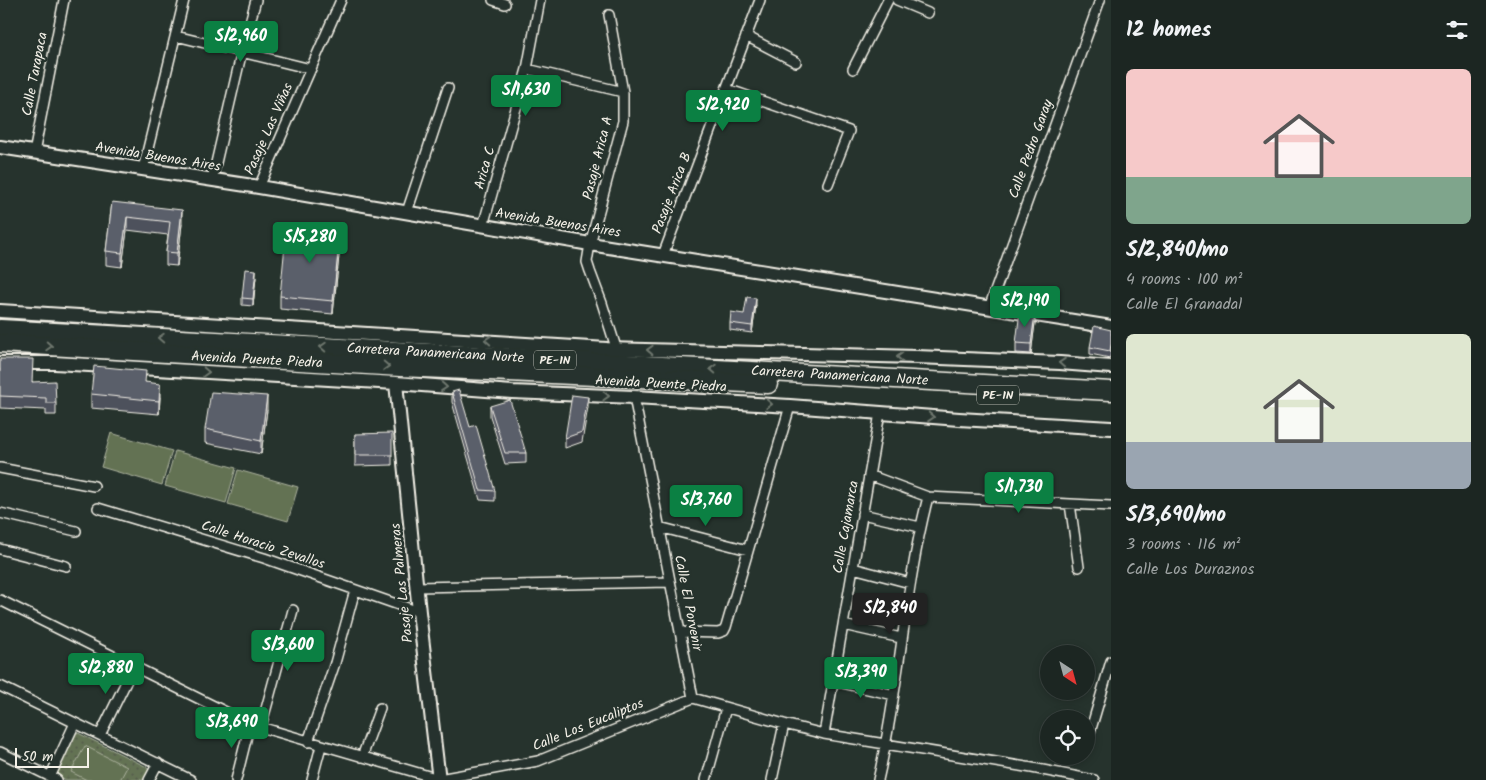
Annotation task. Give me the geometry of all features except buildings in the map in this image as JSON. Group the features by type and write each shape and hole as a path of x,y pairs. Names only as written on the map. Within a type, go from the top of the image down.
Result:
{"highway":[{"name":"Carretera Panamericana Norte","path":"0,329 618,356 1111,390"},
{"name":"Carretera Panamericana Norte","path":"0,343 400,367 884,388 1111,401"}],"main road":[{"name":"Avenida Buenos Aires","path":"0,147 259,187 590,244 1111,327"},
{"path":"0,311 618,356 917,357 1111,367"},
{"name":"Avenida Puente Piedra","path":"0,363 54,364 396,383 512,392 790,406 1111,428"},
{"name":"Pasaje Las Palmeras","path":"396,383 419,612 439,780"}],"street":[{"name":"Calle Tarapaca","path":"34,153 64,0"},
{"path":"143,170 184,0"},
{"path":"212,180 256,0"},
{"name":"Pasaje Las Viñas","path":"259,187 342,0"},
{"path":"493,0 505,4"},
{"name":"Arica C","path":"483,226 527,70 540,0"},
{"name":"Pasaje Arica B","path":"662,255 760,0"},
{"path":"854,69 888,0"},
{"path":"898,0 928,12"},
{"name":"Calle Pedro Garay","path":"989,308 1100,0"},
{"name":"Pasaje Arica A","path":"609,15 623,92 623,121 590,244 587,262 602,302 618,356"},
{"path":"176,36 311,69"},
{"path":"746,36 796,62"},
{"path":"527,70 623,92"},
{"path":"407,212 448,88"},
{"path":"727,89 849,130 828,184"},
{"name":"Calle El Porvenir","path":"634,397 693,698"},
{"path":"680,632 718,633 724,631 790,406"},
{"name":"Calle Cajamarca","path":"824,734 880,413"},
{"path":"0,468 94,486"},
{"path":"869,474 928,497 1111,506"},
{"path":"878,780 886,746 910,583 920,527 928,497"},
{"path":"1070,504 1079,567"},
{"name":"Calle Horacio Zevallos","path":"98,508 264,558 419,612"},
{"path":"0,513 76,531"},
{"path":"862,514 920,527"},
{"path":"659,528 748,550"},
{"path":"0,549 66,566"},
{"path":"853,568 910,583"},
{"path":"418,588 670,582"},
{"path":"308,742 335,663 355,590"},
{"name":"Calle Los Eucaliptos","path":"0,600 250,724 439,780 538,761 693,698"},
{"path":"261,728 293,610"},
{"path":"843,625 902,638"},
{"path":"1095,715 1111,661"},
{"path":"100,735 134,666"},
{"path":"833,681 894,695"},
{"path":"0,686 192,780"},
{"path":"693,698 824,734 1094,780"},
{"path":"362,758 380,708"},
{"path":"706,780 726,708"},
{"path":"0,752 53,778 75,723"},
{"path":"236,780 250,724"},
{"path":"772,780 784,724"},
{"path":"312,780 321,746"},
{"path":"149,780 158,764"}],"green space":[{"path":"111,433 172,451 162,485 101,467"},
{"path":"175,451 236,468 226,503 165,486"},
{"path":"238,470 298,487 288,521 228,504"},
{"path":"74,731 151,769 145,780 66,780 54,774"},
{"path":"85,746 127,767 120,780 87,780 71,772"}]}
